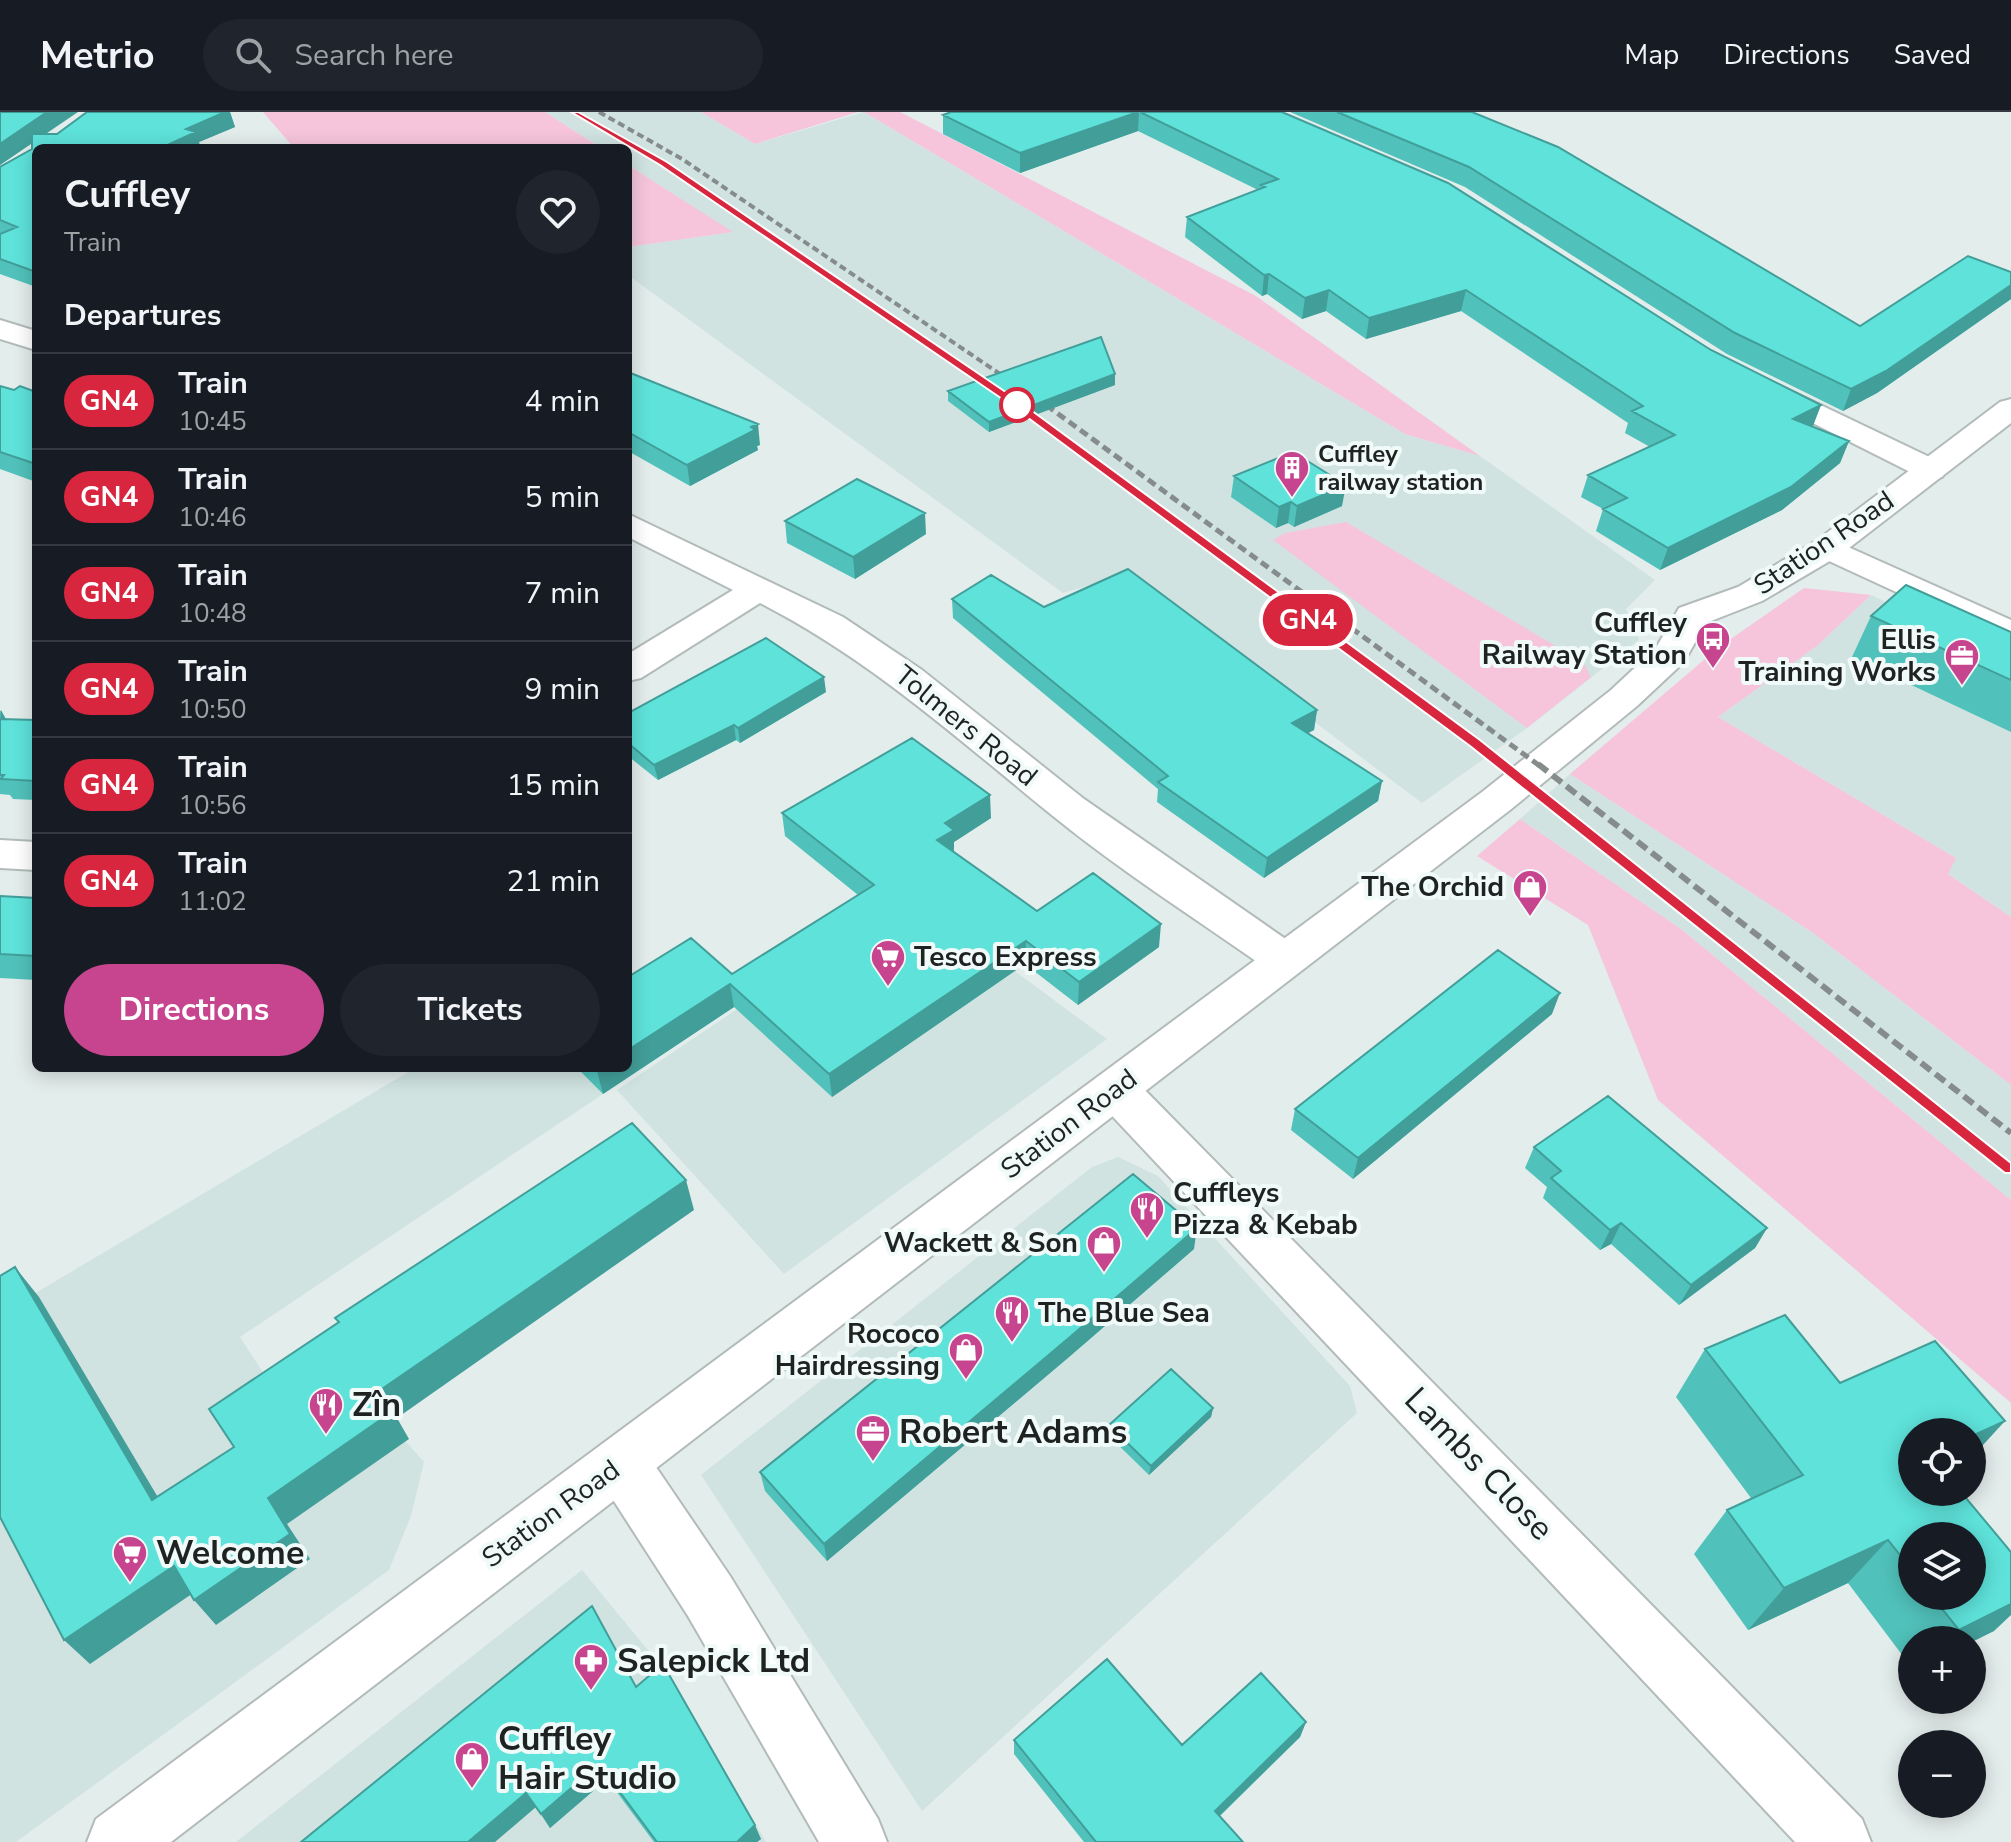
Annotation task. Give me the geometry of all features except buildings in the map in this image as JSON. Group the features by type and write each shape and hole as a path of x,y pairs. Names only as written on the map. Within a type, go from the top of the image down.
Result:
{"street":[{"path":"0,329 32,340"},
{"path":"1735,372 1931,470"},
{"name":"Station Road","path":"119,1842 1496,801 1624,698 1671,654 1692,616 1750,594 1828,548 2011,408"},
{"name":"Tolmers Road","path":"632,526 830,625 909,678 1070,809 1285,960"},
{"path":"1828,548 2011,634"},
{"path":"632,668 757,590"},
{"path":"0,854 32,856"},
{"name":"Lambs Close","path":"1115,1089 1839,1842"},
{"path":"621,1463 709,1596 855,1842"}],"shaded area":[{"path":"263,112 545,112 595,144 291,144"},
{"path":"545,112 701,112 755,144 864,112 1405,434 1480,456 1655,580 1626,609 1639,640 1527,728 1422,803 1121,576 1063,593 632,278 632,246 732,232 632,168 632,144 595,144"},
{"path":"701,112 858,112 755,144"},
{"path":"864,112 900,112 1256,296 1480,456 1405,434"},
{"path":"632,168 733,232 632,246"},
{"path":"1346,522 1583,662 1591,677 1527,728 1273,540 1285,533"},
{"path":"1804,588 1871,595 1817,646 1718,717 1956,858 1948,874 2011,917 2011,1085 1813,933 1570,774 1719,647"},
{"path":"1871,595 2011,661 2011,917 1947,873 1956,858 1718,717 1817,646"},
{"path":"1570,774 1813,933 2011,1085 2011,1200 1681,929 1520,819"},
{"path":"1520,819 1681,929 2011,1200 2011,1403 1658,1100 1588,925 1477,856"},
{"path":"903,889 1107,1039 784,1274 617,1090 752,999"},
{"path":"408,1072 581,1072 603,1094 240,1337 277,1394 333,1359 424,1462 411,1516 389,1570 16,1842 0,1842 0,1314"},
{"path":"1118,1157 1158,1176 1350,1386 1357,1413 922,1811 701,1475 1092,1167"},
{"path":"582,1570 671,1678 766,1842 236,1842"}],"railway":[{"path":"575,112 630,144"},
{"path":"599,112 682,159 1037,399"},
{"path":"632,145 1009,399"},
{"path":"1006,397 1504,766"},
{"path":"1035,397 1540,766"},
{"path":"1501,764 2011,1168"},
{"path":"1538,764 2011,1133"}],"train":[{"name":"GN4","path":"575,112 630,144"},
{"name":"GN4","path":"632,145 1012,401 1475,743 2011,1168"}],"place":[{"name":"Cuffley railway station","path":"1292,499"},
{"name":"Cuffley Railway Station","path":"1713,670"},
{"name":"Ellis Training Works","path":"1962,687"},
{"name":"The Orchid","path":"1530,918"},
{"name":"Tesco Express","path":"888,988"},
{"name":"Cuffleys Pizza & Kebab","path":"1147,1240"},
{"name":"Wackett & Son","path":"1104,1274"},
{"name":"The Blue Sea","path":"1012,1344"},
{"name":"Rococo Hairdressing","path":"966,1381"},
{"name":"Zîn","path":"326,1436"},
{"name":"Robert Adams","path":"873,1463"},
{"name":"Welcome","path":"130,1584"},
{"name":"Salepick Ltd","path":"591,1692"},
{"name":"Cuffley Hair Studio","path":"472,1790"}]}
